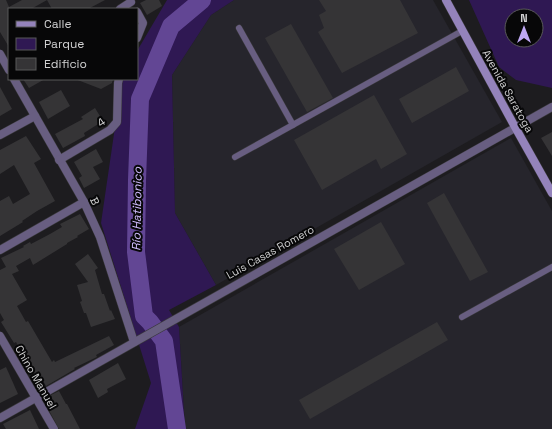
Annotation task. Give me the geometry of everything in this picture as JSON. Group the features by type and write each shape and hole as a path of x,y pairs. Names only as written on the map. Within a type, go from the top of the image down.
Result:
{"main road":[{"name":"Avenida Saratoga","path":"446,0 552,192"}],"street":[{"path":"122,8 132,4"},
{"path":"138,14 143,24 138,36"},
{"path":"0,54 8,68"},
{"name":"B","path":"15,80 84,202 100,237 134,342"},
{"name":"4","path":"60,160 115,126 117,122 119,80"},
{"name":"Luis Casas Romero","path":"0,418 552,106"},
{"path":"0,135 35,116"},
{"path":"0,250 84,202"},
{"name":"Chino Manuel","path":"0,336 54,429"}],"lane":[{"path":"239,28 293,125"},
{"path":"235,158 462,31"},
{"path":"462,317 552,267"}],"shaded area":[{"path":"234,0 433,0 502,122 216,285 175,213 172,75 211,15"},
{"path":"511,138 552,211 552,429 185,429 179,327"}],"green space":[{"path":"167,0 234,0 211,15 172,75 175,213 216,285 169,310 179,327 185,429 135,429 151,383 101,223 122,80 138,80 138,49"},
{"path":"469,0 552,0 552,88 516,80 499,67"}],"building":[{"path":"0,0 6,0 9,7 22,0 47,0 33,8 8,8 8,45 0,32"},
{"path":"47,0 105,0 90,8 51,8"},
{"path":"146,0 159,0 162,6 147,15 140,3"},
{"path":"319,0 400,0 418,33 342,73 318,32 324,28 319,15 326,11"},
{"path":"291,24 333,98 307,112 265,38"},
{"path":"456,67 469,91 412,123 399,99"},
{"path":"24,80 43,80 29,88"},
{"path":"78,80 113,80 112,83 101,89"},
{"path":"0,87 12,109 0,116"},
{"path":"61,90 70,106 48,119 39,102"},
{"path":"374,95 407,154 381,169 376,159 322,190 294,140"},
{"path":"95,108 103,121 84,133 85,136 63,148 55,134 83,119 81,117"},
{"path":"552,132 552,156 541,138"},
{"path":"26,136 41,159 34,163 55,201 37,211 22,221 23,222 0,236 0,201 9,196 13,204 30,194 14,165 0,174 0,150"},
{"path":"96,149 103,162 93,167 100,179 84,188 79,178 82,176 74,162"},
{"path":"444,193 488,272 470,281 427,203"},
{"path":"80,214 89,229 33,265 30,258 16,266 19,271 12,274 27,300 17,306 26,322 28,321 52,362 54,360 55,362 109,336 114,345 96,355 97,357 74,368 75,369 46,386 41,377 37,380 16,342 14,343 1,322 4,320 0,313 0,270 6,267 1,258 24,247 23,246 30,242 31,244 50,234 62,227 60,224"},
{"path":"381,222 405,264 359,290 334,249"},
{"path":"88,254 98,268 95,270 102,294 104,294 110,311 111,310 115,319 91,327 80,302 82,301 77,285 88,282 75,264"},
{"path":"437,322 448,340 310,419 299,400"},
{"path":"118,363 126,379 107,389 108,392 98,398 89,380"},
{"path":"6,367 18,394 0,403 0,370"},
{"path":"59,391 80,429 59,429 44,401"},
{"path":"30,410 39,429 6,429 3,424"}],"waterway":[{"name":"Río Hatibonico","path":"177,429 164,341 144,316 136,252 140,99 171,26 202,0"}]}
